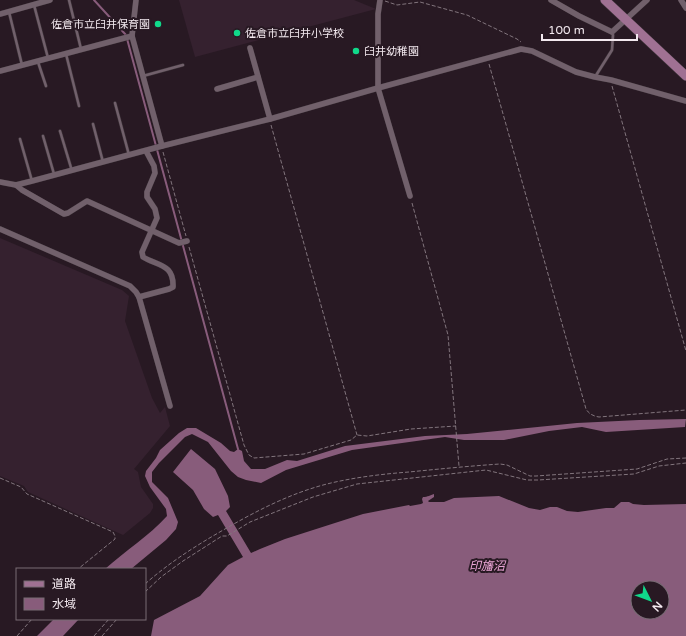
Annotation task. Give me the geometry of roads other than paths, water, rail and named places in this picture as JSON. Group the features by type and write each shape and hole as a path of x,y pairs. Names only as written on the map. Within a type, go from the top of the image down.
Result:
{"main road":[{"path":"606,0 686,76"}],"street":[{"path":"0,14 50,0"},
{"path":"136,0 128,37 143,76 158,147"},
{"path":"381,0 378,14 378,88 410,196"},
{"path":"551,0 612,32 647,0"},
{"path":"681,0 686,8"},
{"path":"0,71 128,37"},
{"path":"250,48 270,119"},
{"path":"16,186 158,147 270,119 521,49 532,51 576,72 686,101"},
{"path":"217,89 258,77"},
{"path":"139,296 173,287 169,271 165,266 143,257 142,252 152,231 156,218 155,209 147,197 147,192 155,173 154,166 146,151"},
{"path":"0,182 16,186 64,214 87,201 152,231 184,242"},
{"path":"0,229 130,286 136,292 139,296 170,406"}],"lane":[{"path":"69,0 81,49"},
{"path":"34,4 48,58"},
{"path":"9,12 22,65"},
{"path":"595,77 612,50 612,32"},
{"path":"66,53 79,106"},
{"path":"38,61 46,86"},
{"path":"143,76 183,65"},
{"path":"115,103 129,156"},
{"path":"93,124 103,163"},
{"path":"60,131 72,171"},
{"path":"43,136 54,176"},
{"path":"20,139 32,181"}],"water":[{"path":"686,419 685,427 606,432 582,427 549,431 504,440 464,440 445,437 352,450 286,470 261,483 238,477 231,471 208,442 192,434 185,437 152,472 152,482 168,498 178,522 176,529 166,540 132,568 106,568 153,530 167,516 166,509 150,487 145,476 146,471 160,450 187,428 196,428 221,443 230,451 234,452 238,449 242,451 244,461 251,469 265,469 287,460 297,461 345,446 425,436 467,434 577,423"},
{"name":"印旛沼","path":"191,449 215,469 228,496 230,507 226,511 251,553 285,539 363,514 421,504 423,503 423,497 434,494 434,497 428,501 429,502 444,502 454,498 499,496 529,508 540,510 550,507 557,507 567,511 578,512 614,508 621,502 644,505 686,504 686,636 151,636 154,620 200,596 228,565 243,557 218,515 213,517 204,509 193,490 173,472"},
{"path":"53,620 78,620 63,636 37,636"}],"waterway":[{"path":"94,0 126,35 238,449"}],"place":[{"name":"佐倉市立臼井保育園","path":"158,24"},
{"name":"佐倉市立臼井小学校","path":"237,33"},
{"name":"臼井幼稚園","path":"356,51"}]}
